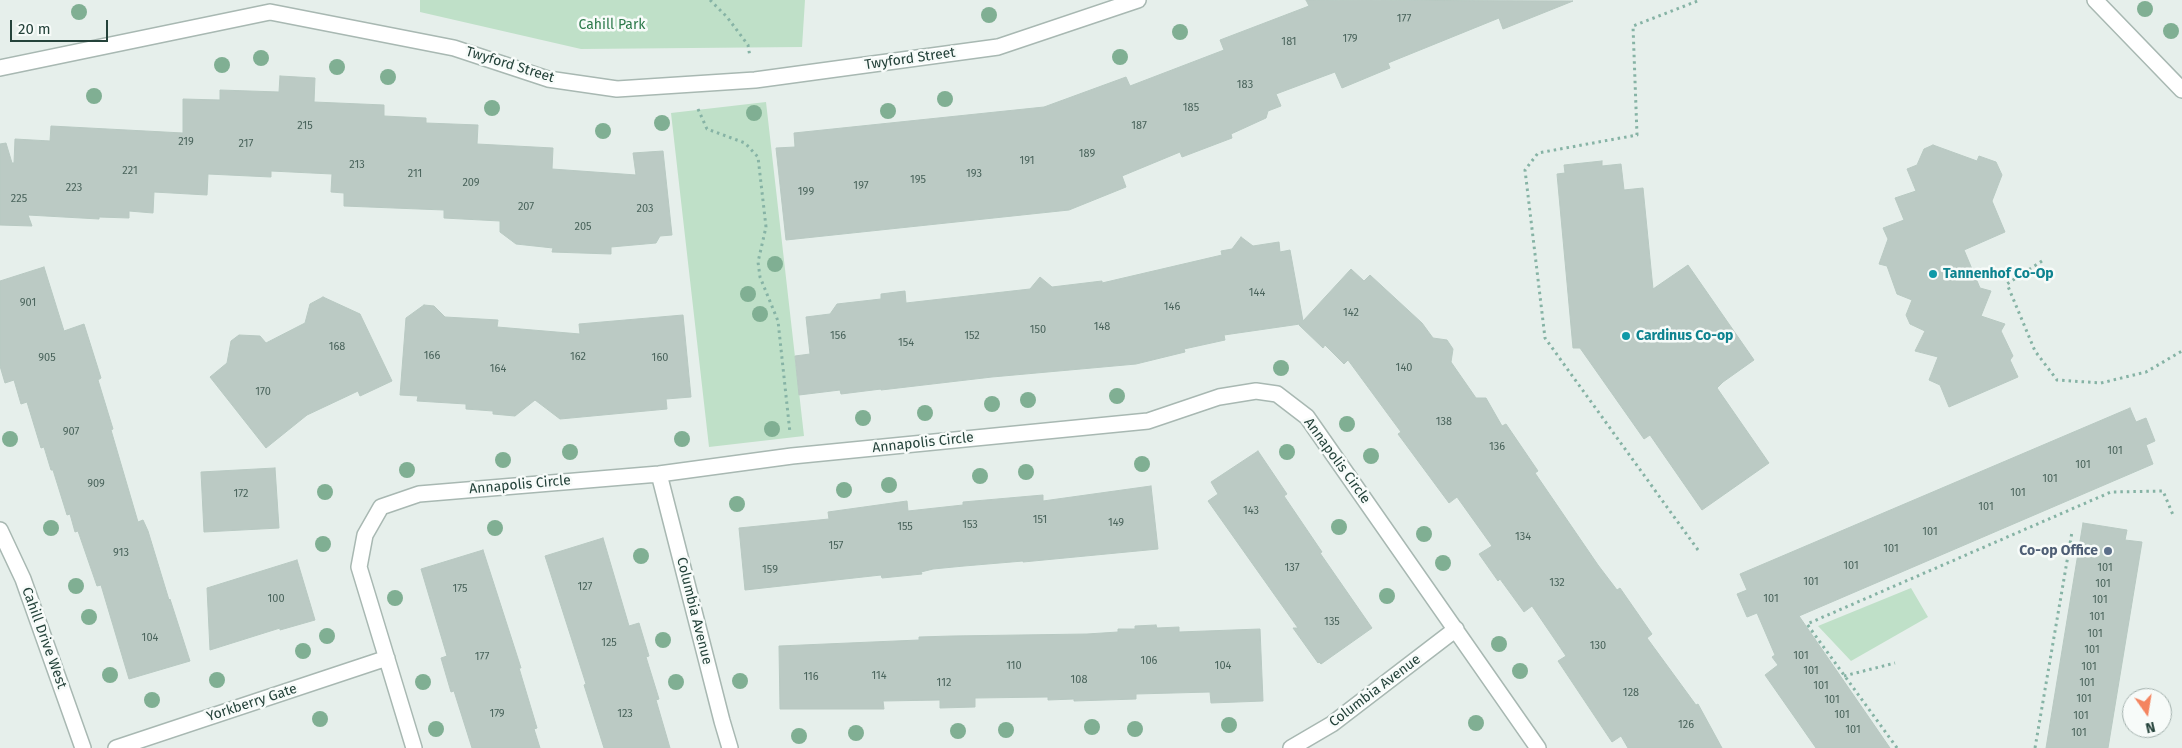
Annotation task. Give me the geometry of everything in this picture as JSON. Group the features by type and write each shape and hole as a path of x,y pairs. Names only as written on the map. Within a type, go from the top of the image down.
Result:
{"street":[{"name":"Twyford Street","path":"0,68 270,12 454,48 548,79 617,89 755,80 998,48 1138,0"},
{"path":"2095,0 2182,90"},
{"name":"Annapolis Circle","path":"414,748 359,567 366,536 381,506 419,494 659,474 792,456 1148,421 1219,397 1256,391 1277,394 1307,417 1538,748"},
{"name":"Columbia Avenue","path":"659,474 730,748"},
{"name":"Cahill Drive West","path":"0,530 23,579 83,748"},
{"name":"Columbia Avenue","path":"1291,748 1332,724 1456,629"},
{"name":"Yorkberry Gate","path":"116,748 387,658"}],"path":[{"path":"710,0 727,17 748,45 755,80"},
{"path":"1698,550 1545,338 1524,170 1538,153 1637,135 1633,26 1700,0"},
{"path":"694,84 700,117 707,129 745,143 758,157 766,226 758,262 760,277 778,321 792,456"},
{"path":"2042,261 2007,284 2035,351 2057,380 2101,383 2146,372 2182,351"},
{"path":"1897,748 1807,624 2111,492 2163,491 2173,515"},
{"path":"2035,748 2072,532"},
{"path":"1844,676 1895,663"}],"green space":[{"name":"Cahill Park","path":"420,0 805,0 802,47 581,49 420,12"},
{"path":"766,102 804,436 709,447 671,113"},
{"path":"1911,588 1928,617 1851,661 1818,626"}],"building":[{"path":"1306,0 1573,1 1503,29 1499,18 1388,63 1390,68 1342,88 1335,72 1276,94 1281,106 1268,111 1266,118 1231,134 1232,138 1182,157 1180,152 1122,176 1126,187 1069,210 786,240 776,148 795,147 794,133 1044,107 1126,77 1130,86 1224,50 1220,40 1309,6"},
{"path":"280,76 315,78 314,102 384,105 384,116 426,118 426,123 478,125 477,144 553,148 552,169 636,175 633,153 663,151 672,235 660,236 656,243 611,247 611,254 552,252 553,248 516,244 500,232 500,221 444,218 444,210 344,206 344,193 331,192 332,174 271,171 271,177 208,174 207,195 154,192 153,213 129,211 129,218 99,217 99,219 28,215 32,226 0,225 0,144 6,143 12,163 14,163 15,139 50,141 51,126 183,133 183,99 220,100 220,90 279,92"},
{"name":"Tannenhof Co-Op","path":"1933,145 1977,161 1979,156 1996,162 2002,175 1992,201 2005,232 1964,250 1980,288 1991,291 1981,316 2005,324 2001,331 2013,356 2010,360 2018,377 1949,407 1940,385 1929,380 1938,357 1915,351 1925,331 1910,324 1906,315 1912,300 1897,294 1887,266 1879,264 1888,239 1883,228 1904,220 1895,198 1916,191 1907,169 1917,165 1924,149"},
{"name":"Cardinus Co-op","path":"1602,161 1602,166 1621,164 1624,190 1643,188 1653,289 1688,265 1754,360 1717,388 1769,463 1702,510 1650,435 1644,439 1580,348 1573,348 1557,174 1565,173 1564,165"},
{"path":"1241,237 1253,246 1279,242 1280,252 1290,250 1303,321 1351,269 1364,281 1370,275 1422,323 1433,338 1447,340 1453,349 1451,362 1476,398 1486,398 1502,426 1506,424 1538,471 1535,473 1598,565 1617,590 1620,588 1652,634 1647,638 1696,705 1698,704 1722,748 1628,748 1621,736 1612,742 1558,661 1566,656 1532,606 1524,612 1500,579 1498,581 1479,554 1492,546 1457,497 1449,503 1398,434 1401,432 1348,360 1344,364 1325,345 1323,348 1300,324 1224,335 1225,340 1184,349 1185,352 1136,364 992,377 841,394 840,390 799,395 795,356 810,354 806,317 830,314 837,304 881,299 881,294 905,291 906,303 1030,289 1040,277 1052,287 1102,281 1102,283 1222,255 1221,251 1232,249"},
{"path":"44,267 64,331 84,324 101,378 98,380 138,522 143,520 148,531 190,661 129,679 101,585 97,586 78,531 75,532 70,514 67,515 53,470 51,470 44,447 41,448 27,402 21,404 14,380 5,383 0,366 0,281"},
{"path":"323,297 360,314 392,381 360,396 358,391 307,415 266,448 210,377 227,363 231,341 239,335 260,336 266,343 305,323 310,304"},
{"path":"424,305 434,306 445,317 498,320 497,327 580,334 579,324 683,315 691,397 666,399 667,409 560,419 535,400 515,416 493,414 493,411 466,409 466,404 417,401 418,396 400,395 406,318"},
{"path":"2130,408 2136,422 2146,418 2155,441 2146,445 2153,464 1799,616 1890,748 1816,748 1765,675 1778,665 1772,657 1775,655 1757,613 1747,617 1737,594 1747,590 1740,574"},
{"path":"1258,451 1287,494 1284,496 1322,552 1320,553 1372,628 1321,664 1318,663 1293,628 1298,628 1208,501 1218,494 1211,482"},
{"path":"275,468 279,528 204,532 201,472"},
{"path":"1151,486 1158,549 933,569 921,572 922,574 882,578 881,575 745,590 739,528 829,519 828,512 907,501 908,511 963,505 963,502 1043,495 1043,501"},
{"path":"2083,523 2127,530 2125,540 2142,542 2108,748 2046,748"},
{"path":"603,538 629,626 639,623 649,656 646,657 659,699 656,700 670,748 604,748 584,685 586,684 545,556"},
{"path":"483,550 521,668 519,668 537,728 534,729 540,748 472,748 454,691 451,692 441,658 447,656 421,569"},
{"path":"297,560 315,620 280,630 280,628 210,650 207,588"},
{"path":"1156,625 1157,628 1179,627 1179,632 1260,629 1263,701 1211,703 1210,692 1136,694 1136,699 1074,701 1074,699 1048,700 1048,697 975,698 975,707 940,708 940,700 883,701 884,709 780,709 779,646 919,640 919,637 1087,634 1118,632 1118,629 1135,629 1135,626"}],"place":[{"name":"Tannenhof Co-Op","path":"1933,274"},
{"name":"Cardinus Co-op","path":"1626,336"},
{"name":"Co-op Office","path":"2108,551"}]}
